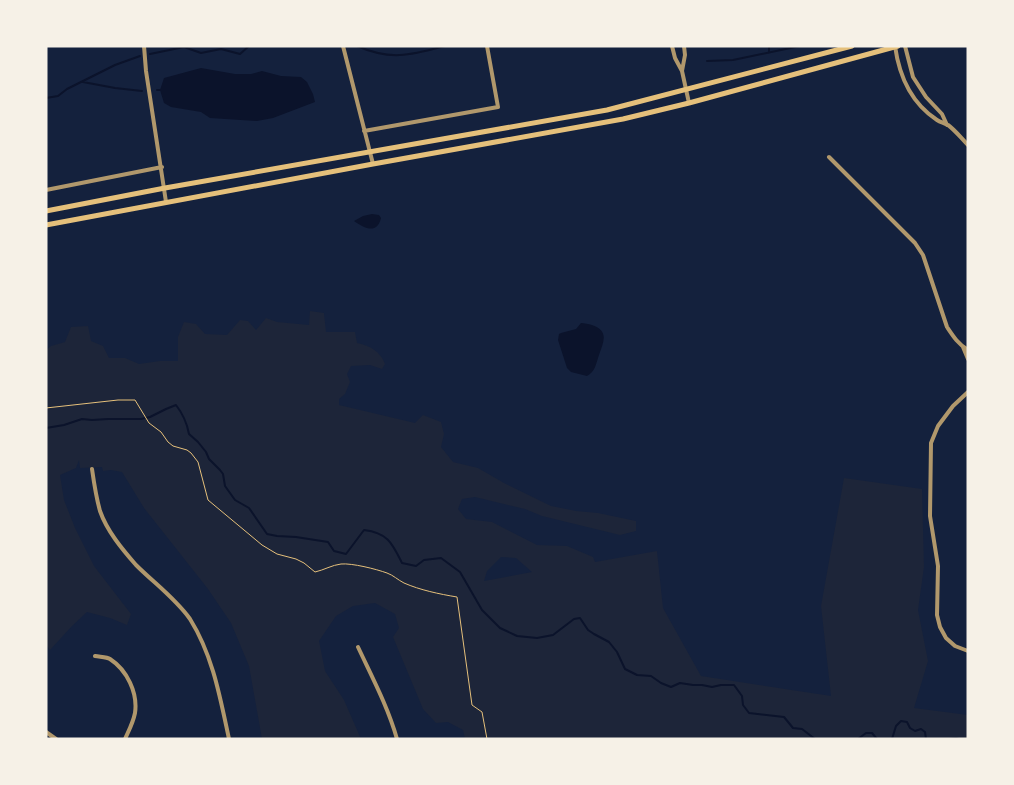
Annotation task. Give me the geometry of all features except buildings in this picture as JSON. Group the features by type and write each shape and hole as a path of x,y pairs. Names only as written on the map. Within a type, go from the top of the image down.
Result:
{"main road":[{"path":"46,211 165,188 607,110 852,46"},
{"path":"46,225 623,119 689,103 896,46"}],"street":[{"path":"144,46 146,71 166,202"},
{"path":"343,46 373,164"},
{"path":"364,131 498,107 487,46"},
{"path":"672,46 675,58 682,71 689,103"},
{"path":"682,71 686,55 684,46"},
{"path":"896,46 900,71 906,87 927,112 937,120 948,125"},
{"path":"905,46 912,77 926,97 942,114 948,125 968,145"},
{"path":"829,157 915,243 923,255 947,326 953,337 968,350"},
{"path":"46,190 162,168"},
{"path":"963,347 968,359"},
{"path":"968,392 953,406 938,426 931,443 930,516 938,566 938,615 940,627 946,638 955,646 968,652"},
{"path":"92,469 100,511 111,534 136,564 173,599 189,618 201,638 218,686 230,739"},
{"path":"358,646 380,693 397,739"},
{"path":"95,656 109,658 123,671 130,682 134,695 135,711 132,724 125,739"},
{"path":"46,732 56,739"}],"path":[{"path":"46,408 103,401 135,400 149,423 161,432 168,442 173,446 187,450 198,462 208,500 262,545 278,554 304,563 315,572 330,566 341,564 353,565 388,573 404,583 457,597 472,705 482,712 487,739"}],"shaded area":[{"path":"201,68 235,74 251,74 262,71 281,76 301,77 307,82 315,102 273,118 257,121 210,118 201,112 171,107 164,103 160,90 164,78"},
{"path":"379,215 381,218 377,227 366,228 354,221 363,216"},
{"path":"310,311 324,313 326,332 355,332 357,343 366,345 374,350 381,356 385,364 382,369 370,365 351,366 347,374 350,382 345,394 339,399 339,405 415,423 423,415 441,422 444,434 441,447 453,462 478,468 551,506 636,521 636,531 620,535 475,497 462,499 458,509 466,519 492,522 537,545 567,546 593,557 595,562 657,551 663,608 701,676 831,696 821,606 844,478 922,489 924,567 918,610 928,661 914,708 968,715 968,739 465,739 463,730 448,722 436,723 423,709 393,637 399,628 395,614 375,603 353,606 336,616 319,641 325,671 344,700 361,739 262,739 249,666 231,623 208,589 144,508 122,472 103,471 102,467 80,468 79,460 76,468 60,475 64,500 75,528 94,566 131,614 127,625 87,612 50,650 46,645 46,350 51,346 65,342 71,327 88,326 91,341 103,346 109,358 125,358 139,364 178,361 178,337 184,322 196,324 205,334 227,335 240,320 248,321 256,330 266,318 277,322 309,325","holes":["501,557 516,558 532,572 484,581 487,571"]},
{"path":"581,323 598,328 604,338 595,367 587,376 571,372 567,368 558,340 559,334 576,329"}],"waterway":[{"path":"150,54 184,47 201,53 221,49 240,54 249,46"},
{"path":"357,46 380,54 391,55 411,54 445,46"},
{"path":"769,46 769,53"},
{"path":"707,61 733,60 800,46"},
{"path":"46,98 58,96 67,89 115,65 140,56"},
{"path":"83,82 142,91"},
{"path":"46,428 82,419 141,419 176,405 181,412 189,434 198,442 209,459 223,474 225,486 235,500 249,508 267,534 328,542 334,551 346,554 364,530 372,531 384,536 388,540 402,563 416,566 424,560 441,558 460,572 482,610 500,628 517,636 537,638 553,635 574,619 580,618 588,630 609,642 617,652 625,669 637,675 651,676 671,687 680,683 712,687 734,685 742,696 743,705 749,713 784,717 793,728 802,729 815,739"},
{"path":"892,739 896,726 901,721 907,722 910,728 915,731 921,729 925,732 926,739"},
{"path":"858,739 866,733 872,733 877,739"},
{"path":"949,739 959,739"}]}
